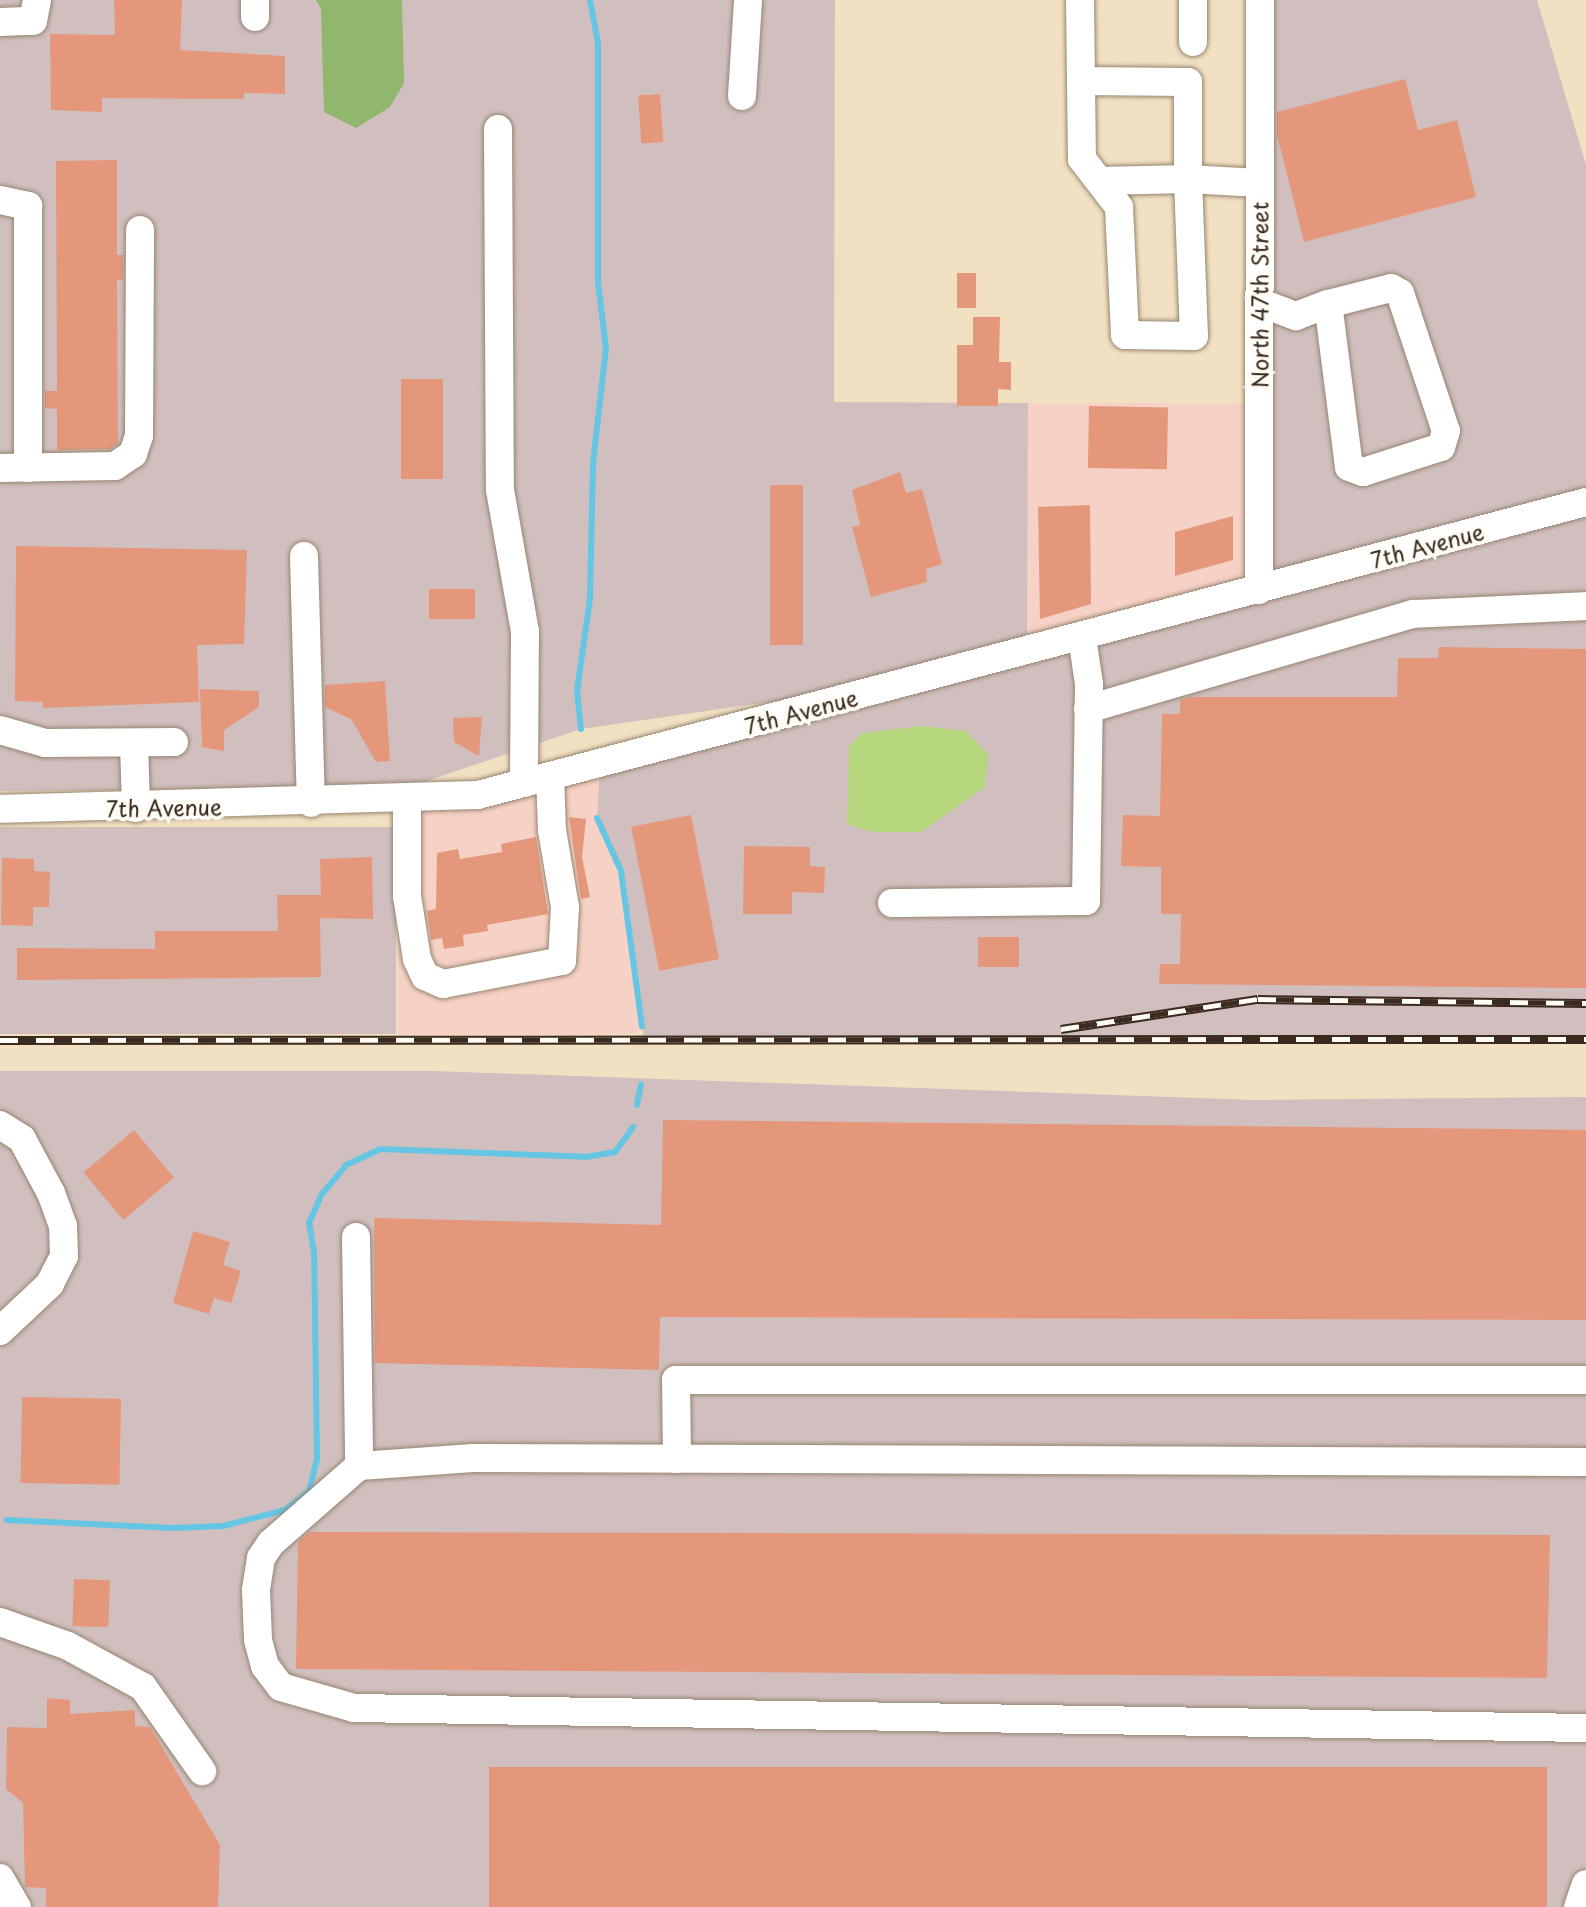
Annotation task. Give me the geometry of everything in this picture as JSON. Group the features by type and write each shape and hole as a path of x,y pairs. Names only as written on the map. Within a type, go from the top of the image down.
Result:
{"street":[{"path":"0,22 33,21 37,0"},
{"path":"742,96 748,0"},
{"path":"1080,0 1081,81 1082,159 1119,207 1125,335 1194,336 1188,82 1081,81"},
{"path":"1193,0 1193,42"},
{"name":"North 47th Street","path":"1259,590 1260,0"},
{"path":"407,799 407,896 417,959 425,976 443,984 562,961 565,907 552,830 537,780 525,632 500,490 498,129"},
{"path":"1100,181 1188,179 1259,183"},
{"path":"0,200 28,206 14,468 115,466 133,454 139,436 140,230"},
{"path":"1259,302 1296,316 1328,304 1391,288 1400,293 1446,431 1441,447 1363,472 1349,467 1328,304"},
{"name":"7th Avenue","path":"0,809 311,803 478,795 1586,502"},
{"path":"304,556 311,803"},
{"path":"1088,709 1413,614 1586,606"},
{"path":"892,903 1086,901 1088,709 1082,637"},
{"path":"0,730 45,743 174,742"},
{"path":"134,743 136,808"},
{"path":"0,1125 22,1139 51,1193 63,1226 64,1256 50,1284 0,1331"},
{"path":"356,1237 359,1466"},
{"path":"677,1459 676,1380 1586,1380"},
{"path":"1586,1462 473,1458 359,1466 271,1543 261,1558 256,1590 258,1640 265,1666 281,1687 354,1708 1586,1728"},
{"path":"0,1622 68,1646 143,1687 202,1771"},
{"path":"0,1878 17,1907"},
{"path":"1578,1907 1586,1884"}],"shaded area":[{"path":"0,0 835,0 834,402 1028,403 1027,651 860,689 581,729 409,787 0,791"},
{"path":"1265,0 1537,0 1586,165 1586,494 1260,583"},
{"path":"1028,403 1255,403 1256,590 1027,651"},
{"path":"1586,505 1586,1036 644,1039 621,871 597,818 600,767"},
{"path":"600,767 597,818 621,871 642,1027 636,1033 606,1035 398,1035 397,802"},
{"path":"0,827 396,827 396,1034 0,1034"},
{"path":"0,1071 435,1071 1255,1100 1586,1097 1586,1907 0,1907"}],"green space":[{"path":"316,0 402,0 404,83 390,107 356,128 324,112 321,9"},
{"path":"924,726 966,731 988,755 985,787 921,832 873,832 847,824 849,747 862,733"}],"building":[{"path":"114,0 182,0 180,50 285,56 285,94 244,93 244,99 102,98 102,112 51,110 50,34 115,35"},
{"path":"1405,79 1418,130 1457,120 1476,197 1304,242 1277,135 1277,112"},
{"path":"660,94 663,142 641,143 638,96"},
{"path":"117,160 117,255 123,255 123,280 117,280 118,443 110,449 57,450 57,409 45,408 45,391 57,391 56,161"},
{"path":"957,273 976,273 976,308 957,308"},
{"path":"973,317 1000,317 999,362 1011,362 1011,390 998,389 998,406 957,406 957,345 973,345"},
{"path":"401,379 443,379 443,479 401,479"},
{"path":"1089,406 1168,407 1167,469 1088,468"},
{"path":"900,472 906,493 922,489 942,564 926,569 927,582 871,597 852,527 860,525 852,490"},
{"path":"770,485 803,485 803,645 770,645"},
{"path":"1090,505 1091,604 1040,619 1038,507"},
{"path":"1233,516 1233,560 1175,576 1175,532"},
{"path":"16,546 247,550 244,644 197,645 199,702 43,708 43,702 15,701"},
{"path":"429,589 475,589 475,619 429,619"},
{"path":"1439,647 1586,649 1586,988 1159,984 1160,964 1180,964 1181,914 1161,914 1161,867 1121,866 1123,815 1160,816 1162,714 1180,714 1180,700 1191,697 1397,697 1398,658 1438,658"},
{"path":"385,681 390,761 376,762 351,719 325,707 325,685"},
{"path":"200,689 259,691 259,707 224,730 224,751 202,747"},
{"path":"482,717 479,756 454,742 453,718"},
{"path":"691,815 719,959 659,971 631,827"},
{"path":"569,817 586,819 582,857 590,897 581,899"},
{"path":"536,837 548,914 487,925 488,931 463,935 464,946 444,949 442,938 431,940 427,911 436,909 437,853 458,849 460,859 502,852 501,844"},
{"path":"744,846 810,847 810,866 825,867 824,893 792,892 792,914 743,914"},
{"path":"372,857 373,919 320,918 321,977 17,980 17,948 155,949 155,931 278,931 277,895 321,895 320,859"},
{"path":"2,858 34,859 34,871 50,872 49,907 33,907 33,926 1,925"},
{"path":"978,937 1019,937 1019,967 978,967"},
{"path":"663,1120 1586,1130 1586,1320 660,1317 659,1370 375,1363 374,1218 661,1225"},
{"path":"134,1130 174,1177 123,1220 83,1172"},
{"path":"193,1231 230,1242 223,1265 241,1271 231,1303 214,1298 209,1314 173,1303"},
{"path":"22,1397 121,1399 119,1485 20,1483"},
{"path":"309,1532 1550,1535 1547,1678 296,1669 298,1542"},
{"path":"74,1579 110,1580 108,1627 72,1626"},
{"path":"47,1698 70,1700 70,1714 135,1710 135,1726 150,1727 220,1845 218,1907 46,1907 46,1888 25,1887 23,1803 6,1789 7,1727 47,1728"},
{"path":"489,1767 1547,1767 1547,1907 489,1907"}],"waterway":[{"path":"581,729 577,691 590,598 593,463 606,349 598,282 598,43 590,0"},
{"path":"597,818 621,871 642,1027"},
{"path":"637,1105 641,1084"},
{"path":"7,1520 173,1528 223,1526 285,1510 309,1491 317,1459 314,1253 309,1223 322,1194 346,1165 381,1149 586,1157 615,1152 633,1127"}],"railway":[{"path":"1061,1029 1258,999 1586,1003"},
{"path":"0,1040 1586,1039"}]}
